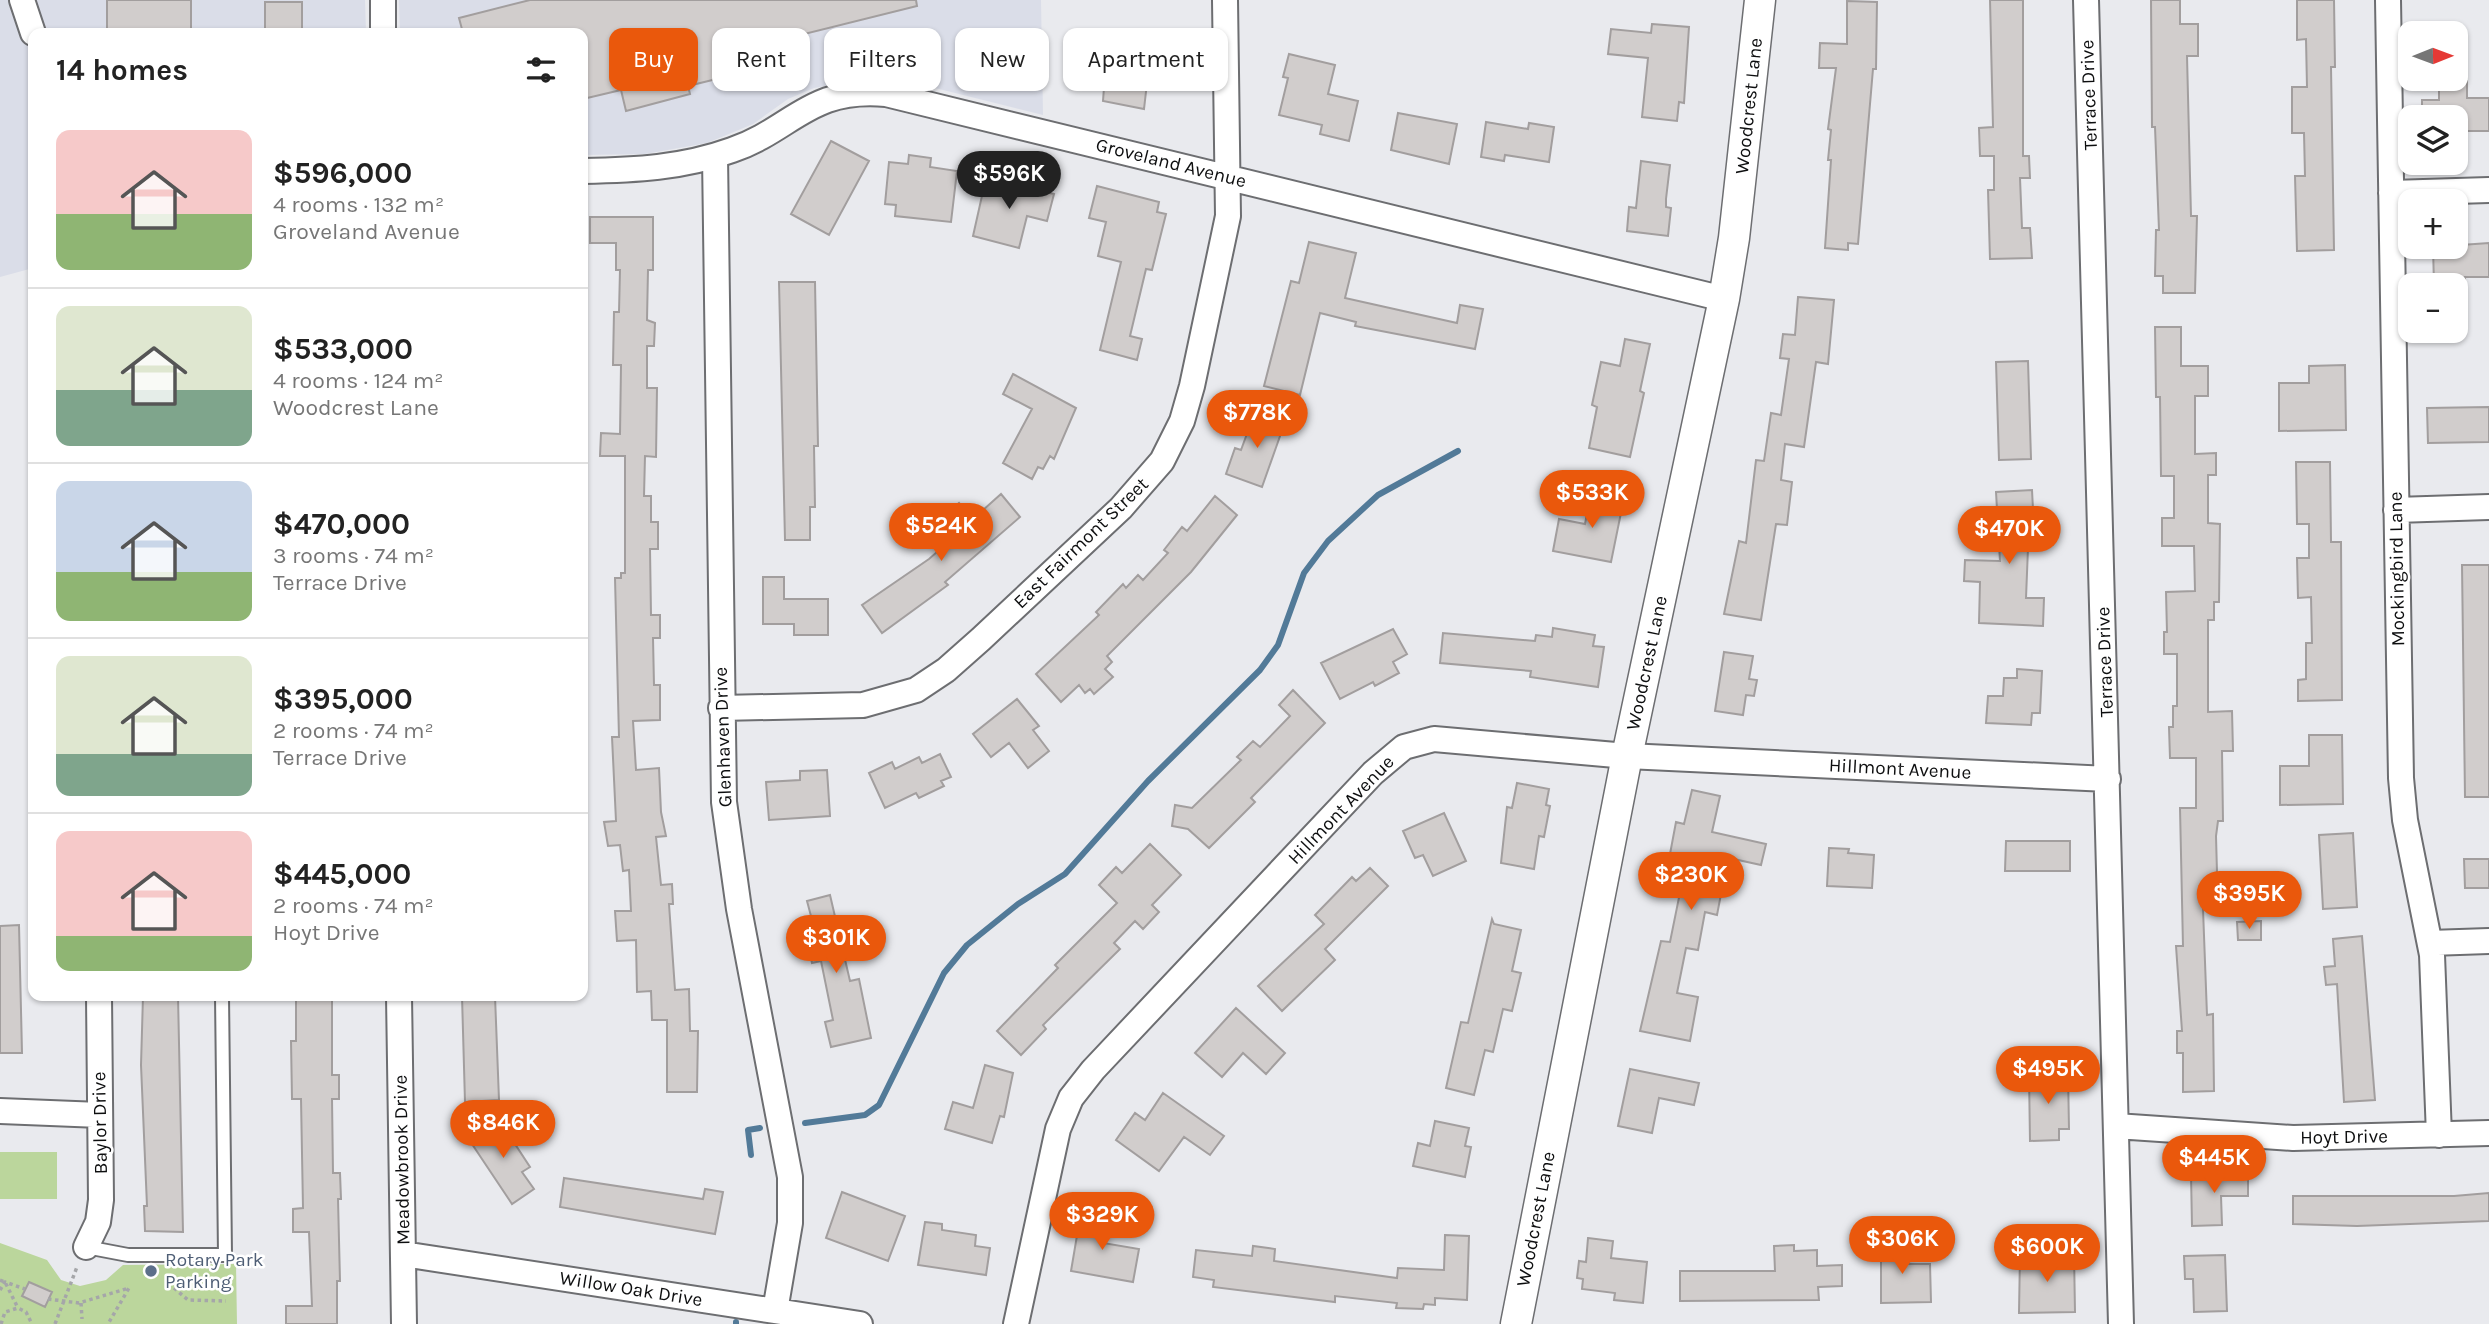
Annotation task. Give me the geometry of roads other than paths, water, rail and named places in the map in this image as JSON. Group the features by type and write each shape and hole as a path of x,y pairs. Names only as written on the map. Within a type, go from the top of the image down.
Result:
{"street":[{"path":"22,0 31,28"},
{"name":"East Fairmont Street","path":"721,708 863,705 916,690 953,664 1133,495 1162,461 1185,413 1222,254 1229,177 1225,0"},
{"name":"Woodcrest Lane","path":"1516,1324 1627,756 1724,299 1760,0"},
{"name":"Terrace Drive","path":"2086,0 2121,1324"},
{"name":"Mockingbird Lane","path":"2388,0 2402,793 2430,943 2434,979 2439,1135"},
{"path":"384,28 388,1"},
{"name":"Groveland Avenue","path":"588,171 659,169 715,156 751,142 812,105 842,96 877,93 1724,299"},
{"name":"Glenhaven Drive","path":"715,156 724,802 731,866 790,1177 789,1223 775,1311"},
{"path":"2391,193 2489,190"},
{"path":"2396,510 2489,507"},
{"name":"Hillmont Avenue","path":"1016,1324 1052,1151 1071,1098 1093,1070 1383,763 1411,744 1434,740 1627,756 2108,779"},
{"path":"2430,943 2489,941"},
{"name":"Baylor Drive","path":"86,1247 100,1213 99,1001"},
{"name":"Meadowbrook Drive","path":"399,1001 404,1324"},
{"path":"0,1111 100,1115"},
{"name":"Hoyt Drive","path":"2116,1126 2293,1138 2489,1133"},
{"name":"Willow Oak Drive","path":"403,1254 860,1324"}],"lane":[{"path":"86,1247 128,1255 225,1255 222,1001"}],"waterway":[{"path":"805,1123 865,1115 879,1105 944,973 967,945 1018,904 1065,874 1148,781 1260,670 1278,645 1304,573 1328,541 1378,495 1458,451"},
{"path":"751,1155 748,1130 760,1128"}],"place":[{"name":"Rotary Park Parking","path":"151,1271"}]}
